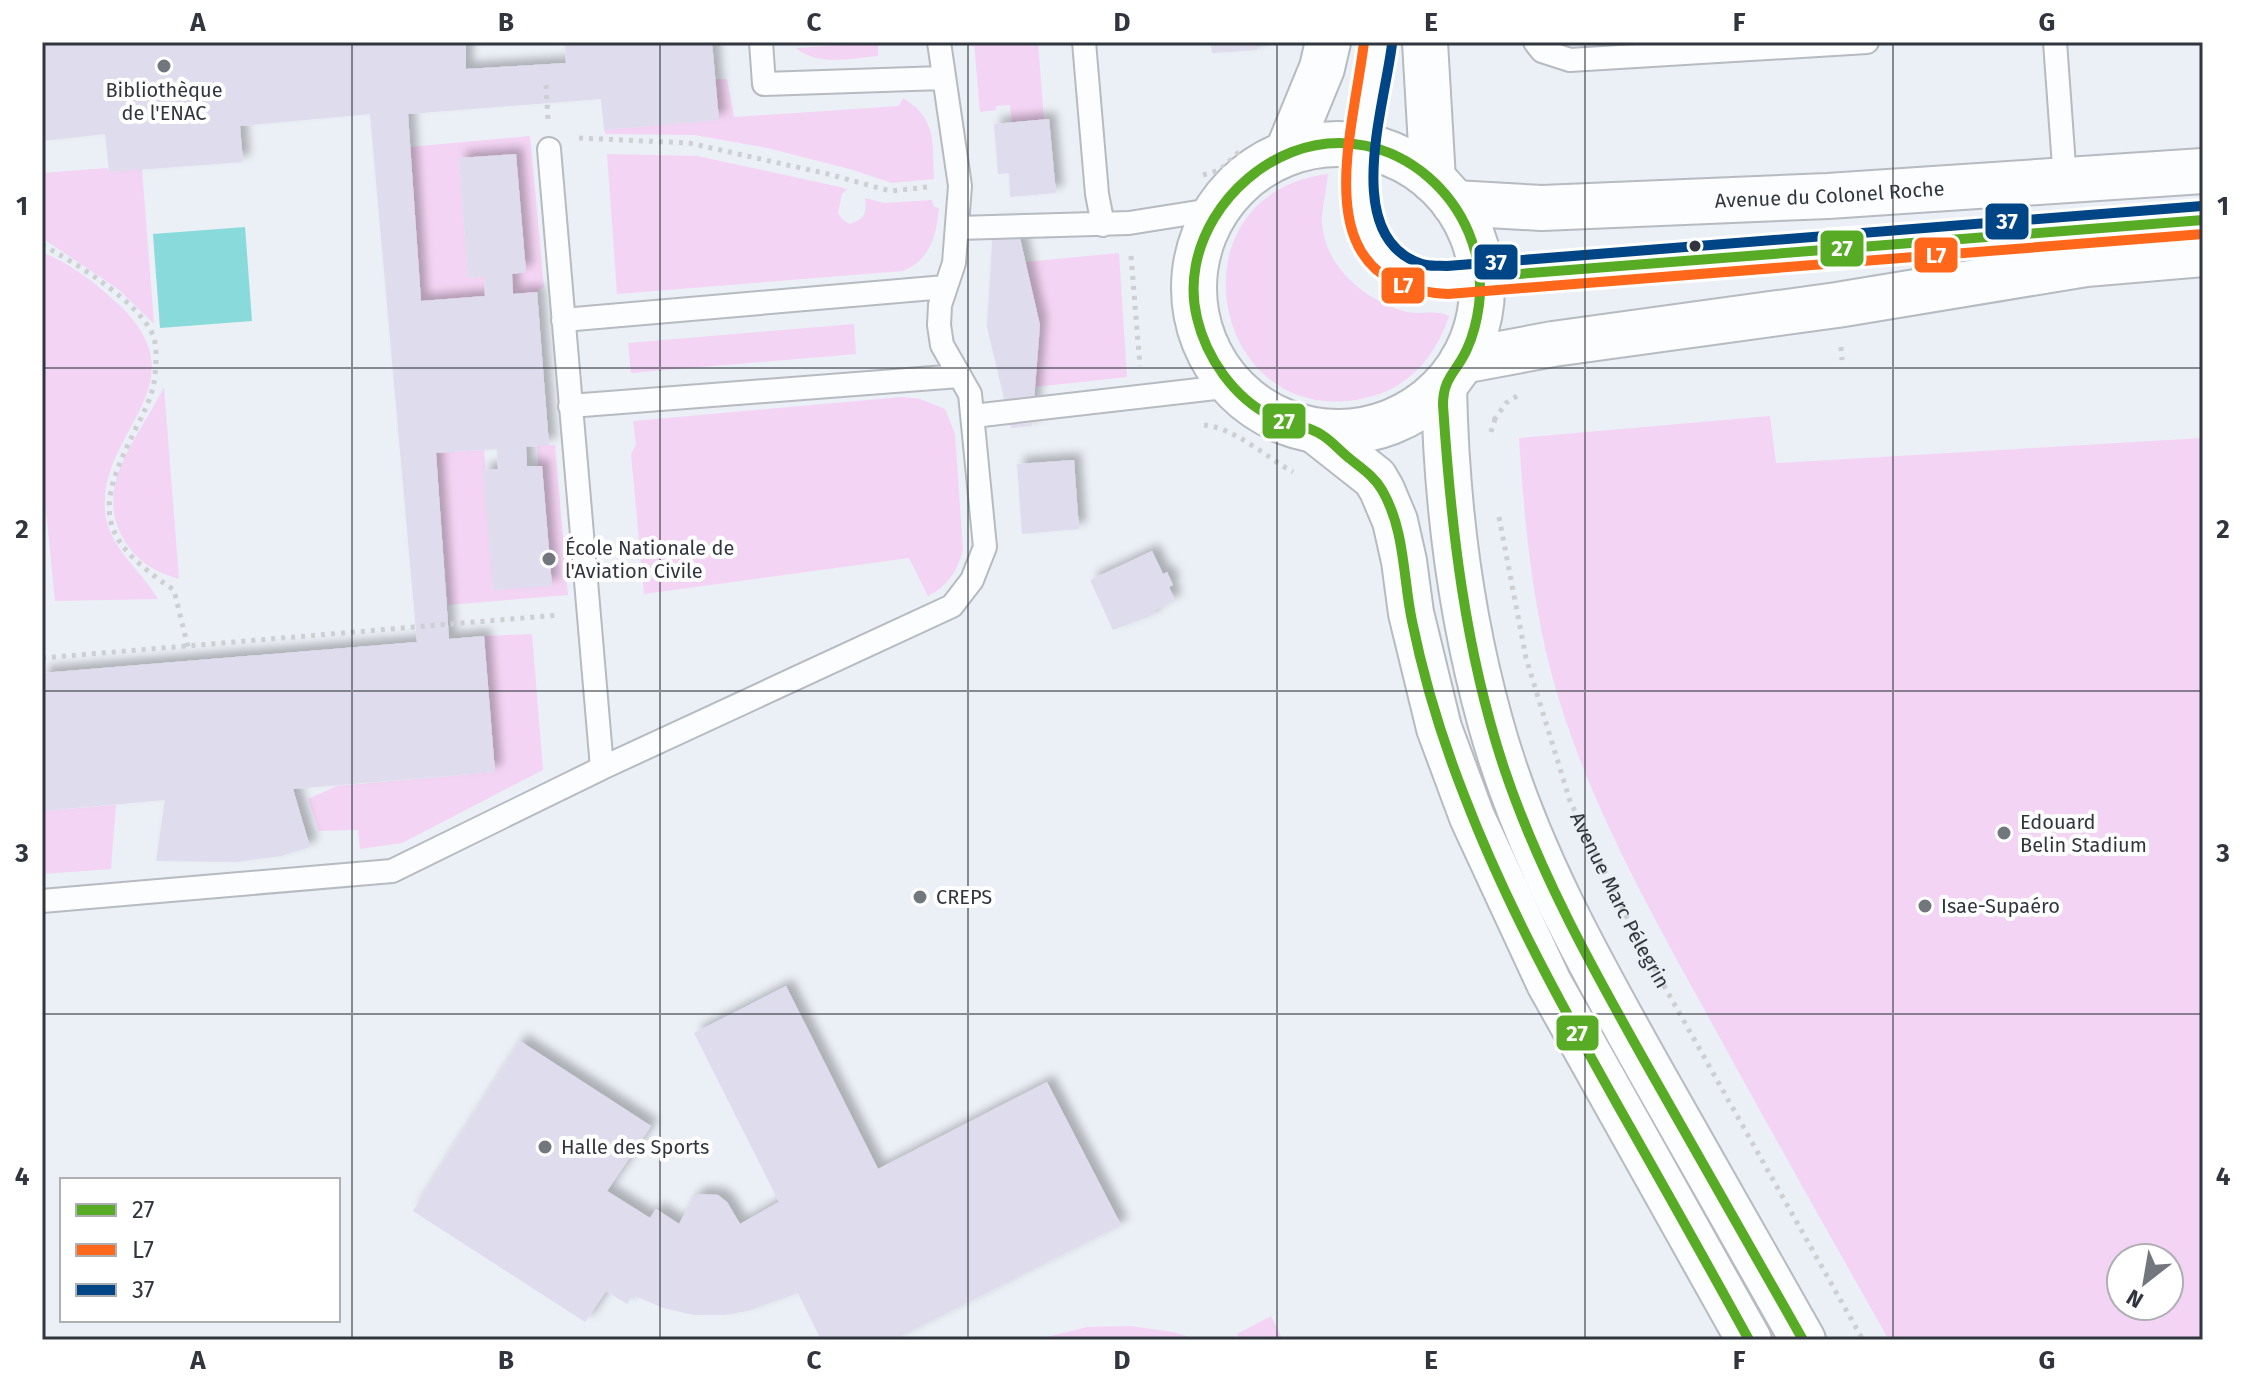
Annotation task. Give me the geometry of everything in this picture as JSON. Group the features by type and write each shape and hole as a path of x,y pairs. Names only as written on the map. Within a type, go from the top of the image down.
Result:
{"street":[{"path":"1328,42 1322,68 1254,170 1227,194 1208,193 1205,230 1194,270 1195,313 1208,352 1233,386 1264,412 1318,433 1375,478 1382,490 1395,521 1411,613 1435,714 1472,817 1549,983 1749,1340"},
{"path":"1425,42 1444,192"},
{"path":"1268,147 1324,144 1363,146 1400,158 1444,192 1473,238 1481,277 1479,320 1453,374 1444,424 1456,545 1469,630 1490,722 1519,806 1556,896 1603,986 1803,1340"},
{"name":"Avenue du Colonel Roche","path":"1444,192 1542,208 1828,196 2203,171"},
{"path":"1318,433 1379,426 1414,410 1453,374 1553,344 1837,305 2086,264 2203,254"}],"lane":[{"path":"761,42 764,84 942,78"},
{"path":"42,901 392,871 602,768 952,606 972,580 985,547 970,394 942,345 940,305 954,263 960,186 939,42"},
{"path":"1378,42 1363,146 1360,217 1370,243 1391,264 1417,278 1447,280 1656,265 2203,220"},
{"path":"1535,42 1542,51 1570,60 1867,42"},
{"path":"2055,42 2065,180"},
{"path":"1084,51 1097,194 1103,225"},
{"path":"549,149 602,768"},
{"path":"958,228 1103,225 1208,193"},
{"path":"563,320 945,287"},
{"path":"570,406 959,376"},
{"path":"973,416 1233,386"}],"path":[{"path":"576,138 689,143 813,170 890,191 960,186"},
{"path":"1208,193 1220,170 1268,147"},
{"path":"42,245 67,258 108,287 137,312 154,337 156,365 153,395 124,454 107,502 110,523 122,547 152,575 174,590 188,647"},
{"path":"1130,251 1141,375"},
{"path":"1489,439 1495,419"},
{"path":"1192,424 1214,426 1300,476"},
{"name":"Avenue Marc Pélegrin","path":"1499,515 1526,658 1570,801 1635,934 1863,1340"},
{"path":"42,658 589,612"}],"shaded area":[{"path":"974,42 1038,42 1044,120 1012,122 1010,105 980,112"},
{"path":"878,43 878,56 846,59 815,58 796,48"},
{"path":"715,79 727,79 734,117 899,106 903,98 928,124 933,144 934,179 892,183 768,148 694,135 606,134 604,130 718,120"},
{"path":"530,136 544,287 537,292 513,294 512,274 526,272 516,155 459,158 468,278 484,276 485,296 421,301 410,147"},
{"path":"607,154 697,156 847,189 842,194 838,213 850,224 864,215 865,198 884,203 932,200 934,207 939,208 936,228 926,253 903,271 617,294"},
{"path":"108,168 109,172 142,169 154,324 118,289 42,238 42,173"},
{"path":"1328,174 1322,217 1324,234 1337,265 1348,278 1361,290 1391,307 1407,312 1449,316 1438,343 1421,366 1400,384 1373,396 1318,400 1275,383 1245,351 1228,309 1227,265 1243,223 1276,191"},
{"path":"42,252 83,275 118,304 142,333 151,359 150,383 107,482 105,511 112,536 158,599 55,601 42,471"},
{"path":"1119,253 1127,377 1035,387 1025,262"},
{"path":"854,324 856,354 631,373 628,343"},
{"path":"164,387 179,579 150,567 138,558 117,525 113,505 115,485 122,465"},
{"path":"902,397 920,399 945,409 955,434 963,550 955,571 941,588 928,596 909,558 644,594 631,454 636,444 633,421"},
{"name":"Edouard Belin Stadium","path":"1770,416 1776,463 2203,438 2203,1340 1889,1340 1659,926 1598,802 1564,716 1551,672 1533,585 1519,438"},
{"path":"537,445 555,445 568,595 448,605 436,453 484,450 494,590 552,585 542,467 538,466"},
{"path":"532,634 543,770 402,843 360,849 358,830 319,831 308,799 337,786 495,772 484,636"},
{"path":"116,805 111,869 42,874 42,811"},
{"path":"1271,1316 1283,1340 1240,1340 1237,1334"},
{"path":"1130,1326 1173,1332 1199,1340 1034,1340 1087,1327"}],"water":[{"path":"245,227 252,321 160,328 153,234"}],"building":[{"path":"42,42 466,42 466,69 566,63 565,42 712,42 719,120 604,130 601,99 408,114 421,301 485,296 484,276 468,278 459,158 516,154 526,272 512,274 513,294 537,292 549,445 526,447 527,466 542,466 552,586 493,590 483,470 498,469 497,449 436,453 449,639 484,636 495,772 293,789 310,847 281,856 235,862 156,861 165,800 42,811 42,673 417,642 370,114 240,126 243,162 109,172 105,134 42,141"},
{"path":"1211,42 1257,42 1257,50 1212,53"},
{"path":"1049,119 1056,193 1010,197 1009,173 998,174 994,124"},
{"path":"1017,225 1040,325 1032,426 1011,428 987,327 993,227"},
{"path":"1074,460 1079,529 1022,534 1017,464"},
{"path":"1152,551 1163,574 1167,572 1175,600 1153,611 1155,614 1113,630 1090,580"},
{"name":"Halle des Sports","path":"786,986 878,1169 1047,1082 1121,1225 893,1340 821,1340 798,1293 747,1311 694,1315 663,1308 633,1295 627,1304 606,1291 585,1322 413,1211 520,1041 651,1126 607,1191 650,1218 656,1209 679,1224 692,1200 699,1194 718,1195 727,1202 740,1224 779,1202 694,1033"}],"transit line":[{"name":"L7","path":"1364,42 1347,161 1347,201 1354,236 1371,265 1402,285 1448,294 2203,234"},
{"name":"37","path":"1392,44 1377,134 1375,199 1382,227 1397,250 1425,265 1447,266 2202,206"},
{"name":"27","path":"1749,1340 1557,995 1480,836 1448,752 1428,687 1412,621 1399,537 1390,505 1382,490 1371,476 1326,437 1271,416 1245,399 1224,375 1201,333 1194,292 1196,266 1214,218 1229,197 1248,179 1269,163 1292,152 1329,144 1365,146 1398,157 1428,176 1451,202 1469,233 1479,268 1479,305 1469,344 1445,388 1443,405 1450,497 1462,588 1479,679 1504,768 1534,846 1588,958 1803,1340"},
{"name":"27","path":"1481,277 2203,220"}],"place":[{"name":"Bibliothèque de l'ENAC","path":"164,66"},
{"name":"École Nationale de l'Aviation Civile","path":"549,559"},
{"name":"Edouard Belin Stadium","path":"2004,833"},
{"name":"CREPS","path":"920,897"},
{"name":"Isae-Supaéro","path":"1925,906"},
{"name":"Halle des Sports","path":"545,1147"}]}
